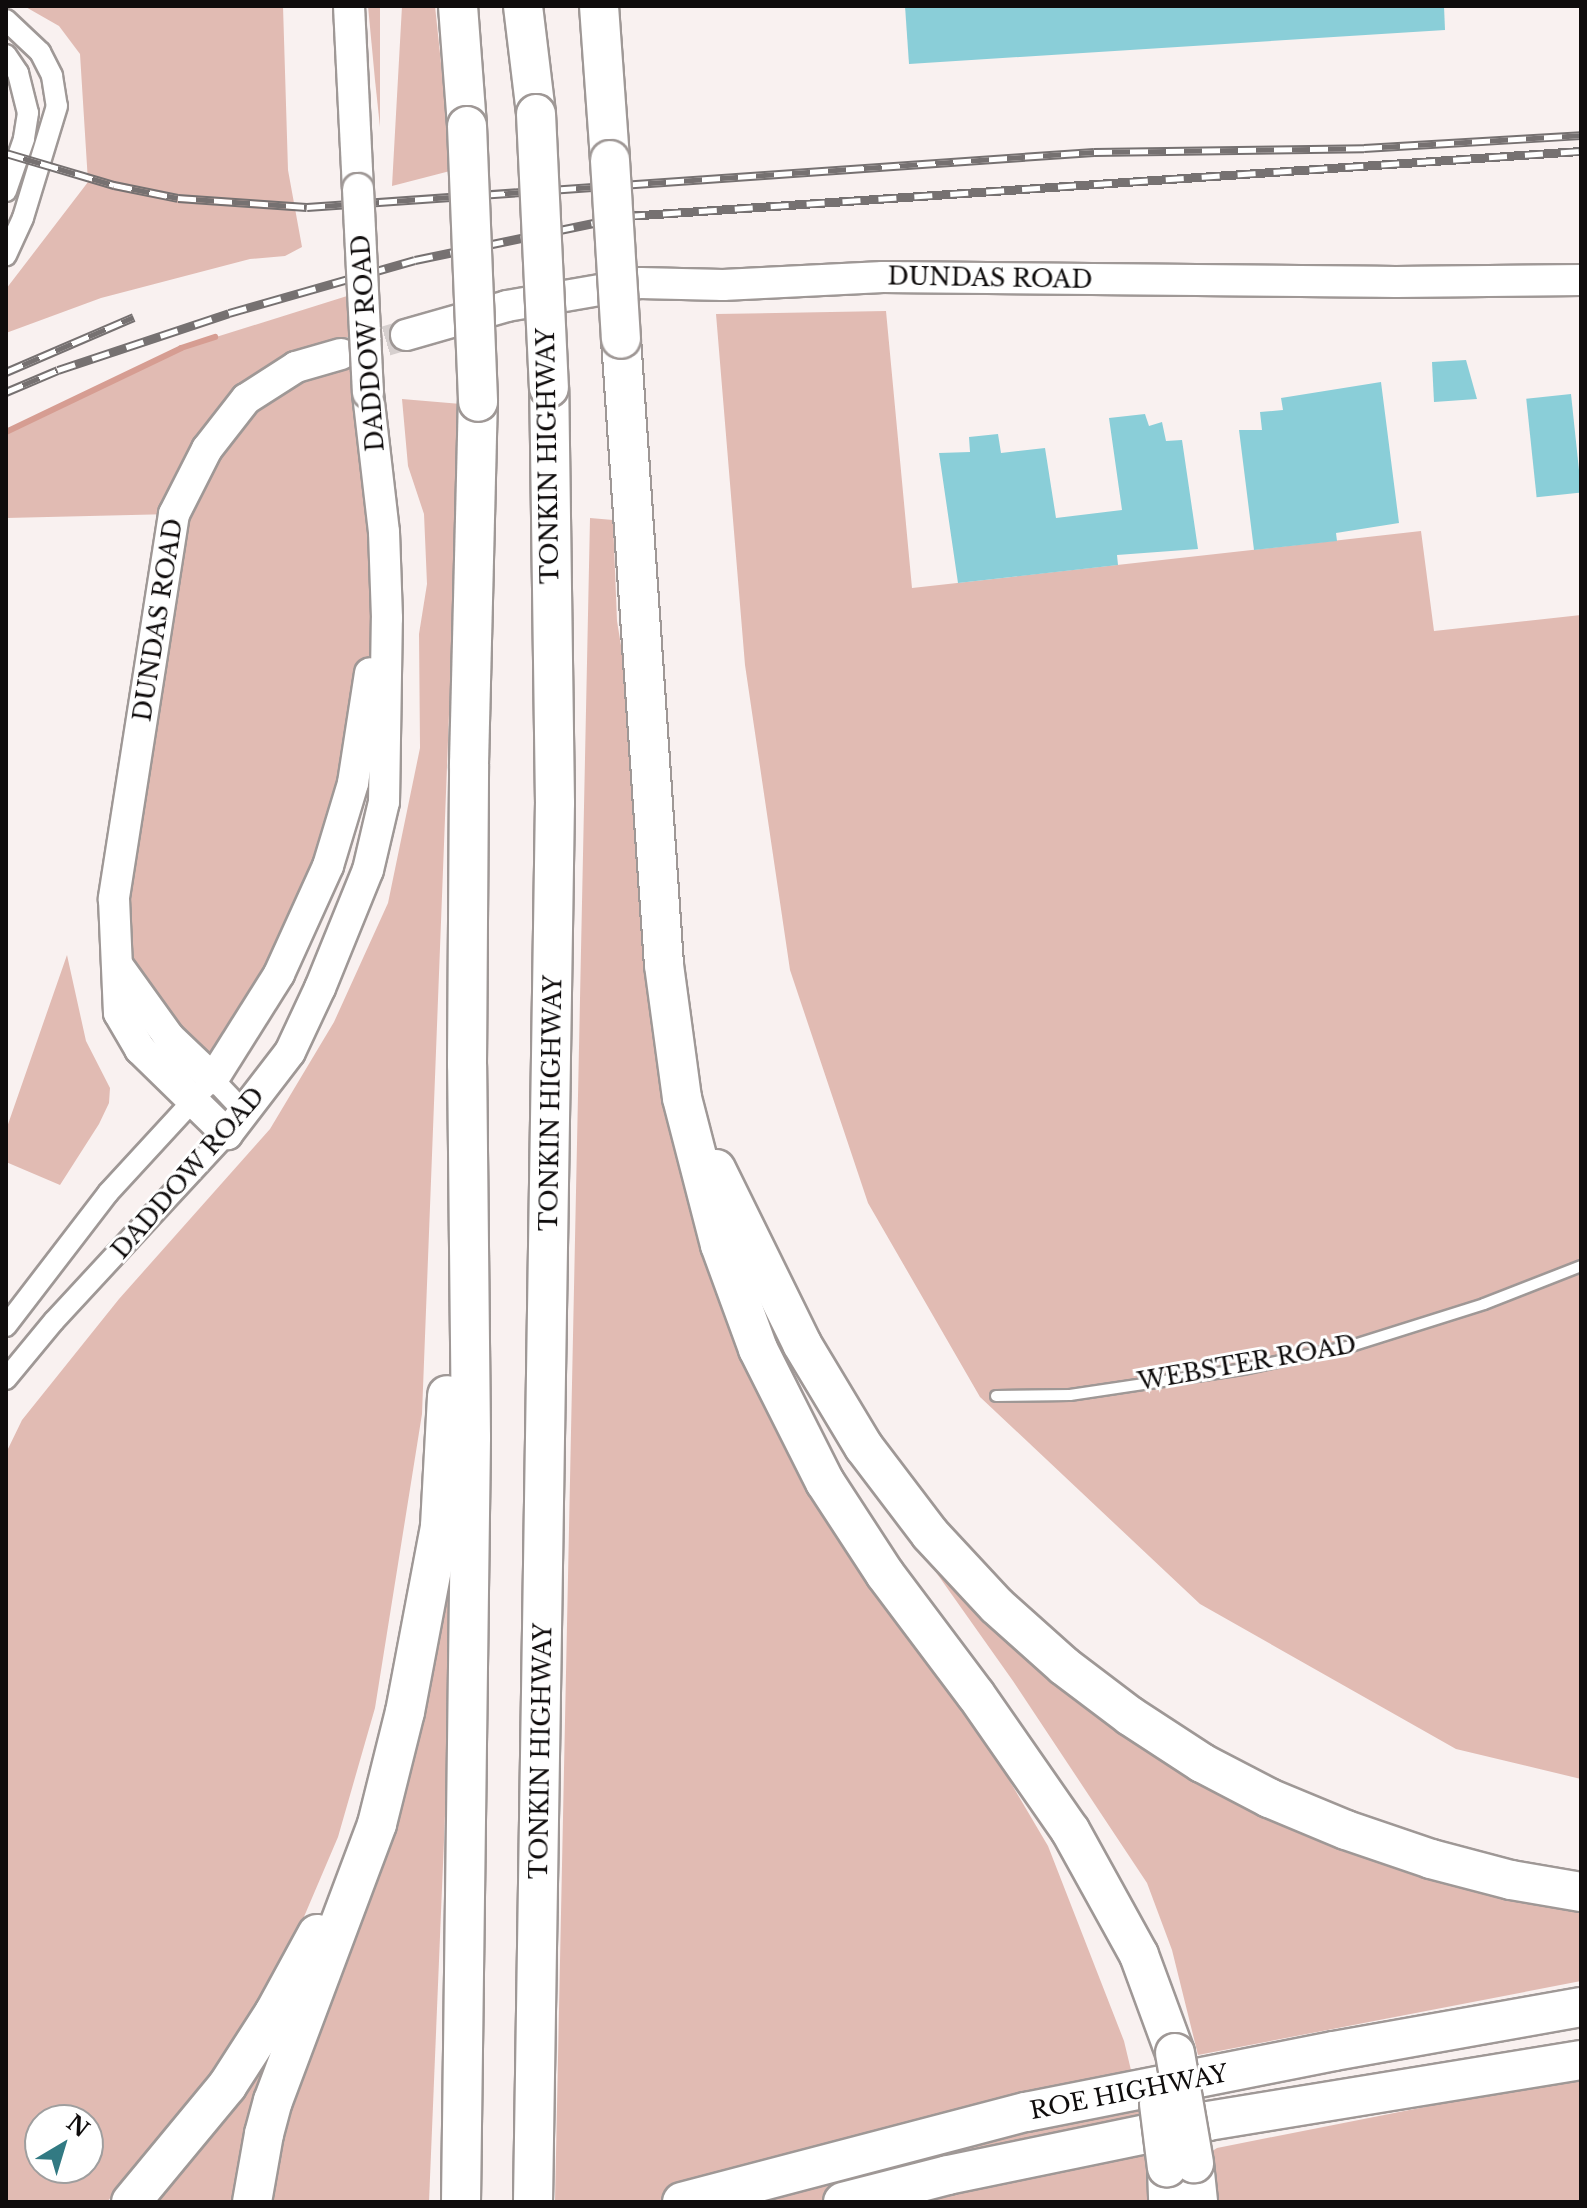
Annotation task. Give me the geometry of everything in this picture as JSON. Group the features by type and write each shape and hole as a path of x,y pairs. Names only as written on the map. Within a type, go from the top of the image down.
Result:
{"highway":[{"path":"458,6 467,126 478,402 467,1065 471,1437 461,2202"},
{"name":"TONKIN HIGHWAY","path":"523,6 536,114 549,388 555,803 533,2202"},
{"path":"599,6 664,965 682,1098 720,1245 758,1349 825,1482 885,1574 976,1695 1070,1830 1163,2056 1177,2178 1198,2202"},
{"path":"252,2202 273,2101 377,1824 405,1712 440,1526 467,1065"},
{"path":"682,1098 802,1344 864,1447 930,1534 997,1606 1064,1666 1202,1763 1269,1798 1346,1830 1431,1859 1511,1880 1581,1892"},
{"path":"131,2202 227,2086 274,2013 316,1937 364,1829 405,1712"},
{"name":"ROE HIGHWAY","path":"682,2202 1026,2112 1334,2051 1581,2007"},
{"path":"1517,2019 1581,2016"},
{"name":"ROE HIGHWAY","path":"843,2202 962,2172 1208,2121 1581,2060"}],"main road":[{"name":"DADDOW ROAD","path":"336,6 352,67"},
{"name":"DADDOW ROAD","path":"236,1124 290,1052 320,988 368,870 384,802 387,618 384,532 368,393 349,6"},
{"name":"DUNDAS ROAD","path":"406,335 507,306 640,283 723,285 883,277 1396,282 1581,280"},
{"name":"DUNDAS ROAD","path":"236,1124 193,1102 140,1049 119,1013 114,899 174,514 207,449 246,399 296,367 341,354"},
{"name":"DADDOW ROAD","path":"213,1079 279,974 328,866 353,783 365,695 387,618"},
{"path":"118,966 169,1037 213,1079"}],"street":[{"path":"6,20 40,52 52,76 57,106 23,218 6,255"},
{"path":"6,55 18,73 28,113 24,139 6,191"},
{"path":"213,1079 236,1124"},
{"name":"DADDOW ROAD","path":"6,1326 38,1280 108,1193 213,1079"},
{"name":"DADDOW ROAD","path":"6,1379 54,1321 236,1124"}],"lane":[{"name":"WEBSTER ROAD","path":"996,1396 1070,1395 1243,1369 1351,1346 1484,1304 1581,1266"}],"shaded area":[{"path":"24,6 283,6 288,170 302,247 285,256 250,259 101,298 6,333 6,289 88,182 80,54 59,26"},
{"path":"368,6 380,6 380,127 375,80"},
{"path":"402,6 435,6 443,82 453,81 460,127 448,129 450,171 392,186"},
{"path":"363,291 387,618 353,783 213,1079 118,966 173,514 6,518 6,432 181,348"},
{"path":"886,311 912,588 1421,531 1434,631 1581,615 1581,1779 1456,1749 1200,1604 980,1397 868,1203 790,970 745,665 716,314"},
{"path":"402,399 461,404 422,1414 375,1708 338,1837 283,1966 208,2083 107,2202 6,2202 6,1453 22,1420 119,1299 270,1129 334,1022 388,903 420,748 419,634 427,584 424,514 408,466"},
{"path":"590,518 613,520 617,621 626,676 653,985 785,1443 836,1538 935,1671 1005,1773 1048,1846 1124,2041 1141,2112 1149,2202 555,2202"},
{"path":"67,955 86,1041 110,1088 109,1103 99,1124 60,1185 6,1162 6,1130"},
{"path":"899,1520 1218,1774 1581,1895 1581,1981 1198,2055 1172,1950 1147,1883 1013,1681"},
{"path":"457,1526 429,2202 269,2202 275,2154"},
{"path":"271,2054 239,2202 157,2202 229,2112"},
{"path":"1581,2076 1581,2202 1198,2202 1194,2163 1217,2148"}],"building":[{"path":"905,6 1444,6 1445,30 909,64"},
{"path":"1466,360 1477,399 1434,402 1432,362"},
{"path":"1381,382 1399,523 1336,533 1337,541 1254,550 1239,430 1262,430 1260,412 1283,410 1281,398"},
{"path":"1571,394 1581,492 1537,497 1526,399"},
{"path":"1145,414 1149,426 1162,422 1166,441 1182,440 1198,549 1117,555 1118,565 958,583 939,453 970,452 969,437 998,434 1001,453 1045,448 1056,518 1122,510 1109,418"}],"waterway":[{"path":"6,432 181,348 215,337"}],"tunnel":[{"path":"343,354 406,335"}],"railway":[{"path":"6,153 114,185 178,198 307,207 1094,152 1364,148 1581,135"},
{"path":"6,392 58,370 229,313 415,260 627,216 1581,151"},
{"path":"6,372 134,317"}]}
